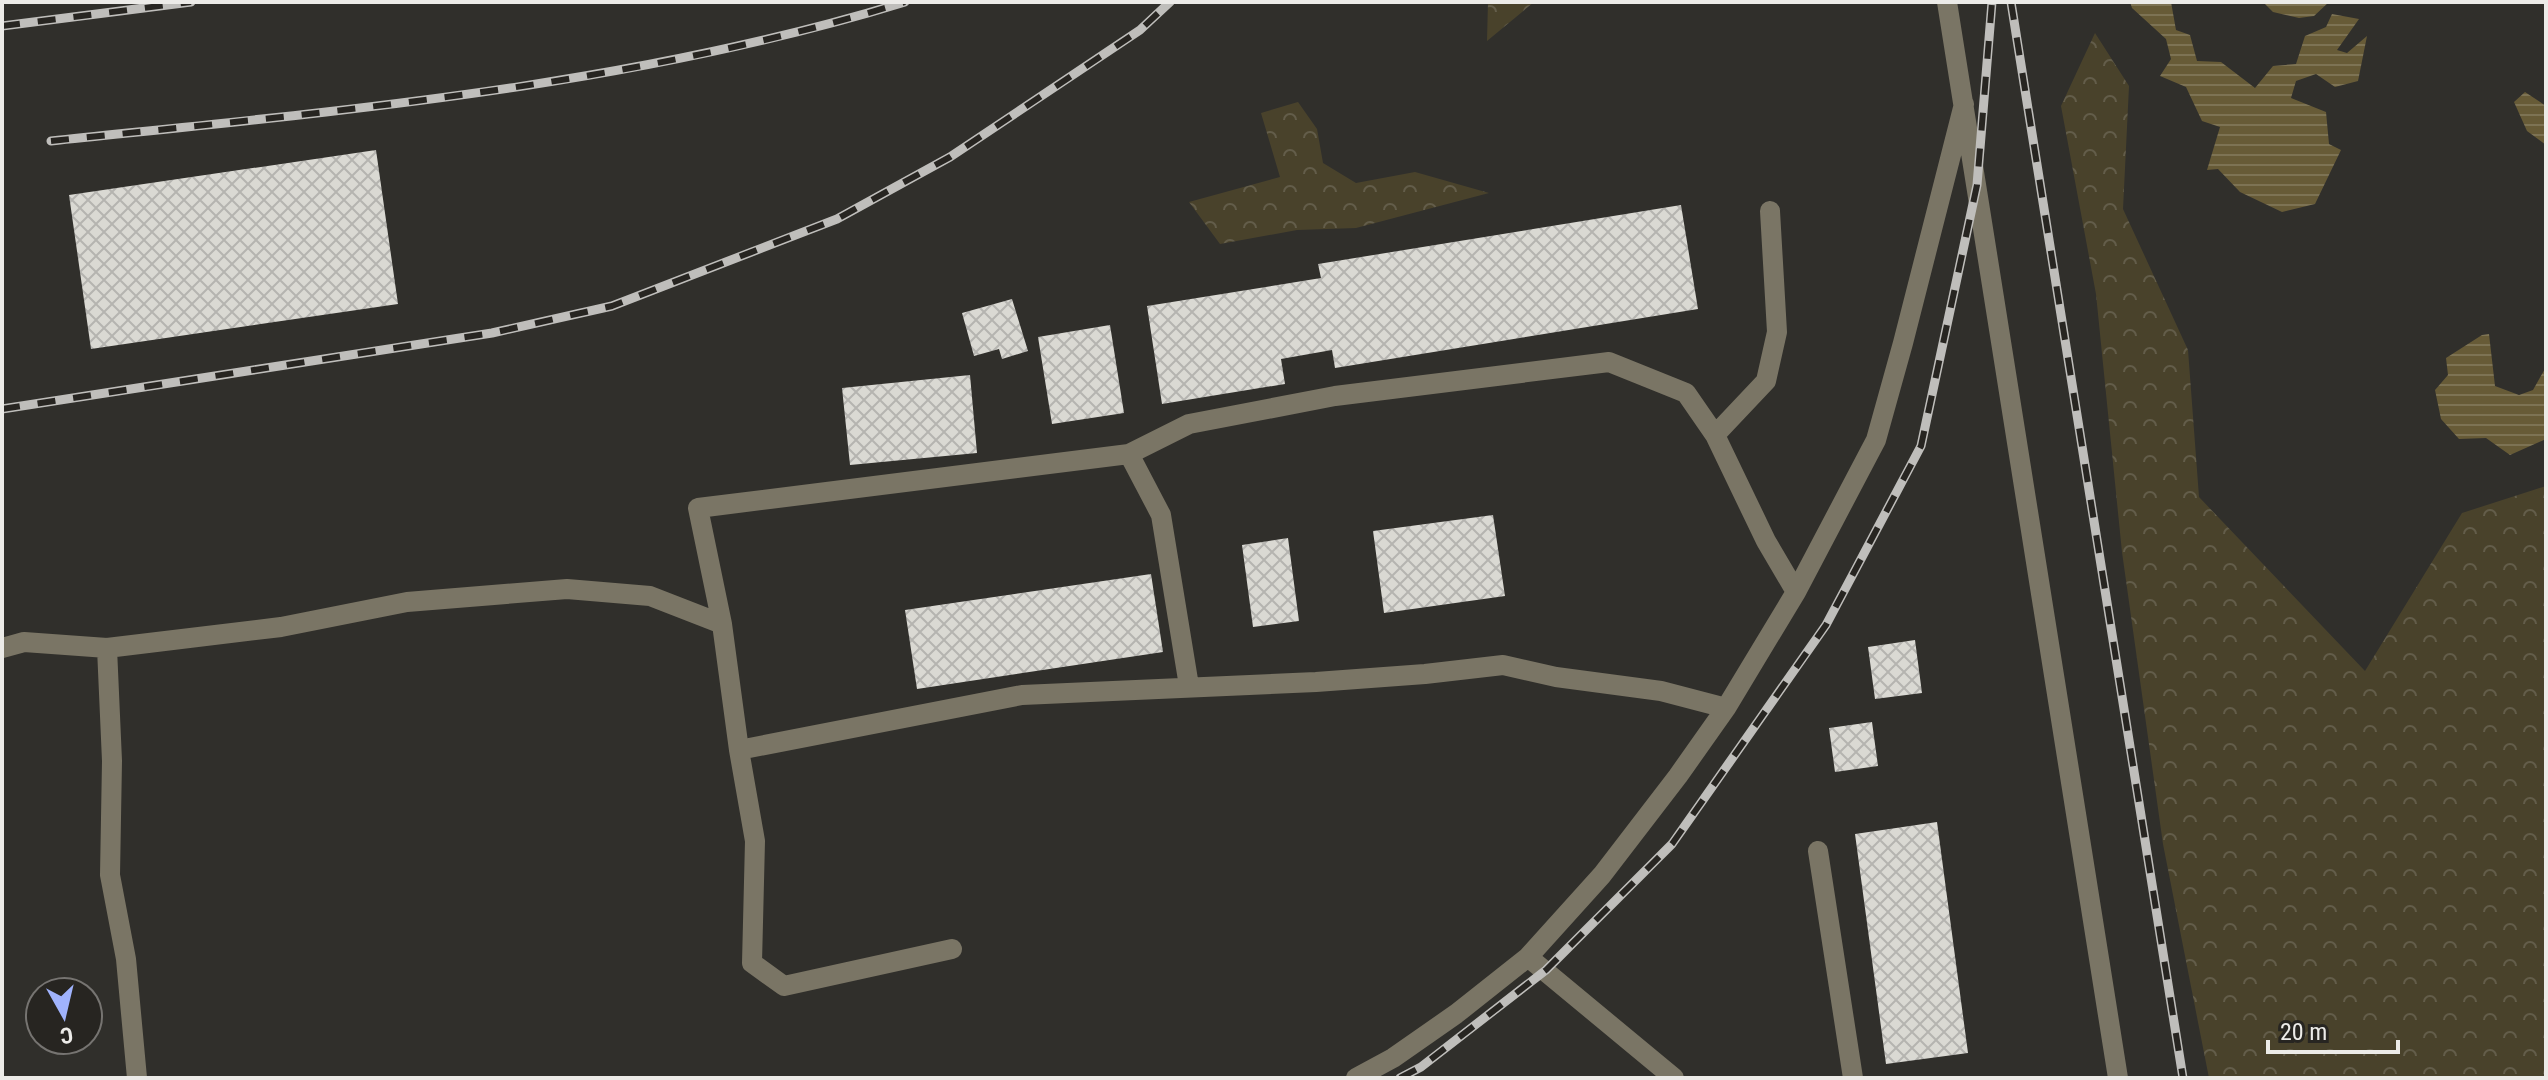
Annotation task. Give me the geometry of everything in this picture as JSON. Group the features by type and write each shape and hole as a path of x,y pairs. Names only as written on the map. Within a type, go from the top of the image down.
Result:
{"street":[{"path":"1947,2 2118,1078"},
{"path":"1356,1078 1393,1058 1456,1014 1528,957 1602,875 1726,708 1796,592 1876,440 1964,104"},
{"path":"1715,435 1766,381 1777,332 1770,211"},
{"path":"952,949 784,986 752,963 755,841 722,624 698,508 1129,454 1189,424 1335,396 1609,362 1686,393 1715,435 1766,541 1796,592"},
{"path":"1129,454 1161,515 1189,686"},
{"path":"2,648 24,642 107,648 281,627 407,602 567,589 650,596 722,624"},
{"path":"107,648 112,761 110,875 126,959 137,1078"},
{"path":"739,750 1022,695 1316,682 1503,665 1556,677 1661,691 1726,708"},
{"path":"1818,851 1853,1078"},
{"path":"1528,957 1674,1078"}],"green space":[{"path":"1488,2 1534,2 1487,41"},
{"path":"2095,33 2129,86 2123,209 2188,350 2199,497 2365,671 2462,513 2546,486 2546,1078 2209,1078 2163,844 2122,552 2096,294 2061,106"},
{"path":"1298,102 1317,129 1323,163 1356,183 1415,172 1489,193 1356,228 1297,230 1220,244 1189,202 1280,177 1261,113"}],"shaded area":[{"path":"2130,2 2171,2 2176,30 2190,35 2197,61 2221,62 2255,88 2273,66 2296,64 2305,36 2326,27 2332,14 2359,19 2337,50 2347,53 2367,36 2358,81 2335,87 2316,74 2296,81 2291,98 2326,112 2329,144 2341,150 2315,204 2282,212 2240,192 2218,169 2207,170 2220,127 2202,121 2186,87 2160,76 2171,59 2166,39 2132,8"},
{"path":"2263,2 2329,2 2314,16 2299,18 2273,12"},
{"path":"2525,92 2546,106 2546,145 2527,131 2514,102"},
{"path":"2489,334 2495,386 2519,395 2533,390 2546,367 2546,439 2510,455 2486,438 2459,439 2441,419 2435,390 2448,375 2446,358 2482,335"}],"building":[{"path":"376,150 398,304 91,349 69,195"},
{"path":"1681,205 1698,309 1335,368 1332,350 1281,359 1285,384 1162,404 1147,306 1321,278 1318,264"},
{"path":"1012,299 1028,351 1002,359 999,349 974,356 962,313"},
{"path":"1110,325 1124,413 1052,424 1038,337"},
{"path":"970,375 977,453 850,465 842,388"},
{"path":"1493,515 1505,596 1384,613 1373,531"},
{"path":"1288,538 1299,621 1253,627 1242,545"},
{"path":"1151,574 1163,652 917,689 905,610"},
{"path":"1915,640 1922,693 1875,699 1868,647"},
{"path":"1872,722 1878,766 1835,772 1829,728"},
{"path":"1937,822 1968,1053 1886,1064 1855,834"}],"railway":[{"path":"2,26 191,2"},
{"path":"51,141 374,106 589,75 801,31 905,2"},
{"path":"2,409 492,333 612,306 837,219 950,157 1140,30 1170,2"},
{"path":"1400,1078 1421,1067 1546,970 1672,844 1826,625 1921,446 1977,185 1992,2"},
{"path":"2011,2 2183,1078"}]}
